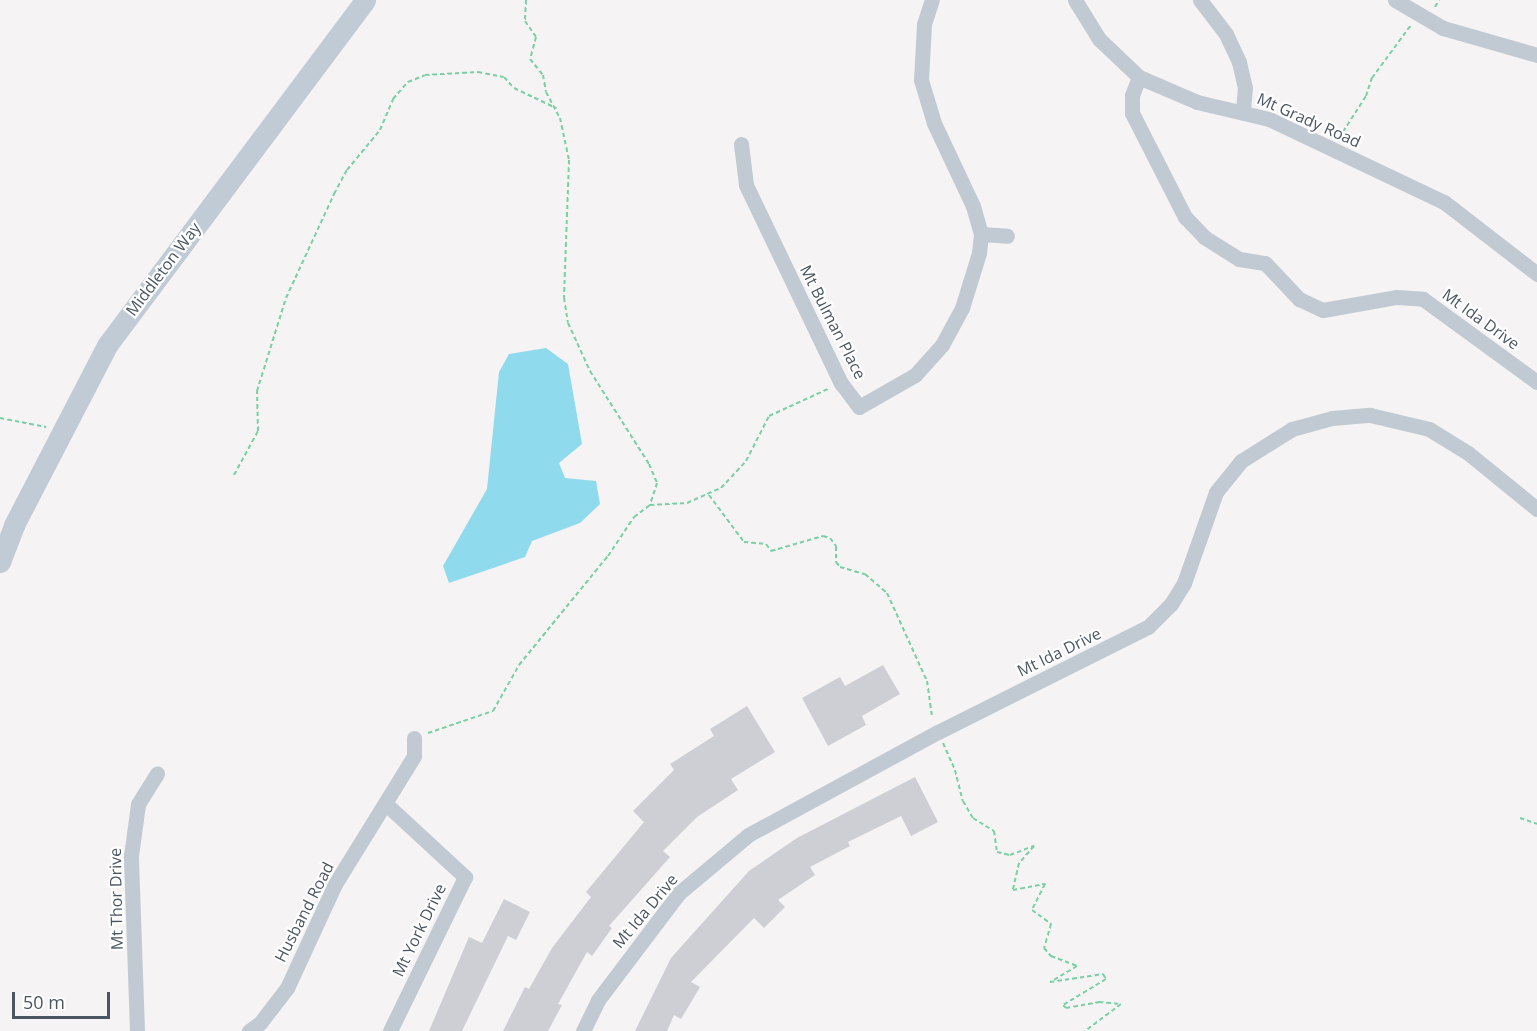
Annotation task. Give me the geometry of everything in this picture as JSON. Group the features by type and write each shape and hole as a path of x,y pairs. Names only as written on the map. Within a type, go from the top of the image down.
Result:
{"street":[{"name":"Middleton Way","path":"0,562 14,525 108,344 365,0"},
{"name":"Mt Bulman Place","path":"741,144 746,185 841,383 859,407 915,375 942,345 962,308 980,253 981,234 973,206 934,123 921,80 924,24 932,0"},
{"name":"Mt Grady Road","path":"1075,0 1100,39 1139,77 1197,102 1243,111 1444,201 1537,274"},
{"path":"1200,0 1226,34 1239,62 1245,87 1243,111"},
{"path":"1395,0 1418,16 1443,28 1537,55"},
{"name":"Mt Ida Drive","path":"1139,77 1132,94 1132,113 1185,217 1204,237 1239,259 1265,263 1299,299 1323,310 1397,297 1423,299 1537,382"},
{"path":"981,234 1006,236"},
{"name":"Mt Ida Drive","path":"583,1031 598,1000 680,893 748,835 938,732 1148,627 1171,604 1184,583 1216,492 1241,461 1292,429 1332,418 1370,415 1429,429 1468,453 1537,509"},
{"name":"Husband Road","path":"249,1031 260,1023 287,988 335,884 414,756 414,738"},
{"name":"Mt Thor Drive","path":"137,1031 131,856 138,804 156,773"},
{"name":"Mt York Drive","path":"386,804 465,877 390,1031"}],"path":[{"path":"526,0 525,21 536,37 530,59 543,75 556,108 569,160 564,298 568,324 590,371 649,464 657,483 650,505"},
{"path":"1332,149 1366,96 1372,78 1418,16"},
{"path":"234,475 258,431 257,391 286,298 347,170 380,130 393,99 408,82 425,75 488,73 504,77 514,88 556,108"},
{"path":"414,738 493,711 519,665 608,556 634,517 650,505 687,503 709,495 746,461 769,416 841,383"},
{"path":"0,418 63,430"},
{"path":"709,495 744,542 766,544 771,551 786,550 816,538 830,538 836,546 836,562 840,567 865,574 887,592 927,681 934,723"},
{"path":"941,738 956,770 963,801 973,818 994,831 997,852 1010,855 1034,846 1019,863 1013,890 1025,891 1045,884 1032,909 1051,924 1044,948 1077,966 1051,984 1103,974 1106,979 1063,1005 1066,1008 1099,1002 1121,1004 1084,1031"},
{"path":"1520,818 1537,824"}],"water":[{"path":"546,348 568,364 582,444 559,463 565,478 596,481 600,504 580,523 532,541 525,557 449,583 443,566 487,489 499,372 509,354"}],"building":[{"path":"883,665 900,694 862,716 866,725 828,746 802,698 840,677 845,686"},
{"path":"747,706 775,752 731,779 738,790 697,817 663,851 670,857 609,926 612,928 592,956 587,952 558,1004 562,1005 548,1031 503,1031 525,987 529,989 552,948 591,897 586,892 644,822 633,811 674,770 670,764 714,736 710,729"},
{"path":"915,777 938,822 911,836 901,816 848,842 850,846 810,867 815,875 778,900 785,907 764,928 754,918 691,982 700,987 681,1019 674,1015 667,1031 635,1031 671,958 749,871 797,838"},
{"path":"504,899 530,912 516,940 508,936 462,1031 429,1031 469,937 482,943"}]}
